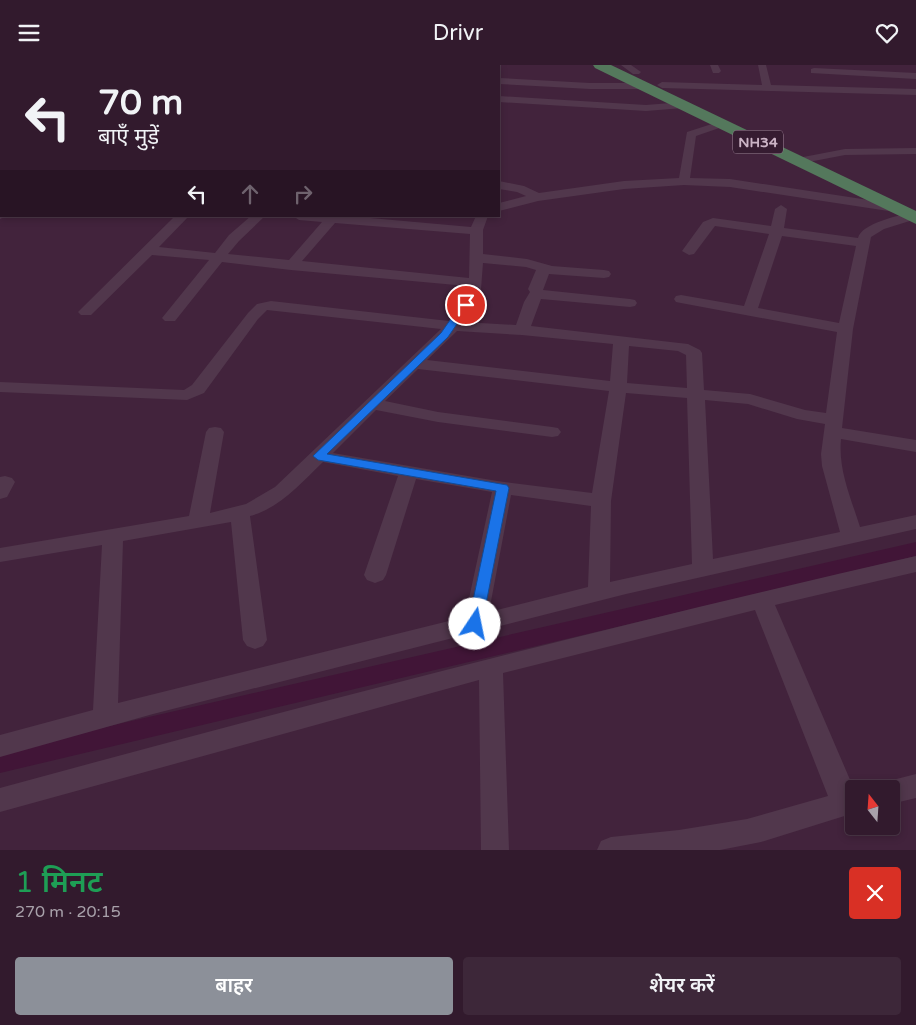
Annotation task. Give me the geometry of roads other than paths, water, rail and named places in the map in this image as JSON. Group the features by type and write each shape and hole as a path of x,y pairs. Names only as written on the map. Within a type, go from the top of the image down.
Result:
{"highway":[{"name":"NH34","path":"600,65 635,74 662,85 816,157 915,213"},
{"name":"NH34","path":"620,65 683,105 896,208 915,213"}],"street":[{"path":"762,65 767,87"},
{"path":"820,89 813,68 916,76"},
{"path":"500,81 590,86 635,74"},
{"path":"885,75 895,91"},
{"path":"662,85 916,92"},
{"path":"500,99 646,108 683,105"},
{"path":"684,181 691,134 721,124"},
{"path":"798,161 864,151 916,151"},
{"path":"500,207 537,197 624,185 684,181 730,183 896,208"},
{"path":"500,185 520,189 537,197"},
{"path":"749,312 777,231 781,209"},
{"path":"852,536 831,466 830,454 845,329 865,235 870,230 915,213"},
{"path":"86,312 182,217"},
{"path":"170,318 217,258 242,230 258,217"},
{"path":"0,555 240,514 270,500 282,491 453,326 463,310 475,283 480,223 310,217"},
{"path":"291,266 331,219"},
{"path":"689,251 708,225 713,223 862,243"},
{"path":"147,250 291,266 475,283"},
{"path":"477,259 526,263 544,269 604,274"},
{"path":"522,330 531,302 537,293 535,289 544,269"},
{"path":"537,293 630,303"},
{"path":"682,299 845,329"},
{"path":"0,387 187,395 198,389 252,316 262,307 271,305 453,326 522,330 674,345 690,349 694,353 703,569"},
{"path":"599,593 601,501 618,387 621,340"},
{"path":"415,364 618,387 750,399 834,426 916,446"},
{"path":"373,404 438,417 552,432"},
{"path":"198,522 215,432"},
{"path":"318,456 503,488 601,501"},
{"path":"374,575 409,472"},
{"path":"475,624 503,488"},
{"path":"240,514 255,640"},
{"path":"0,746 105,717 599,593 916,521"},
{"path":"105,717 113,536"},
{"path":"0,800 278,722 490,667 762,599 916,564"},
{"path":"762,599 845,793"},
{"path":"490,667 495,850"},
{"path":"900,790 916,786"},
{"path":"611,850 681,843 748,832 802,818 845,803"}],"waterway":[{"path":"0,762 916,549"}]}
